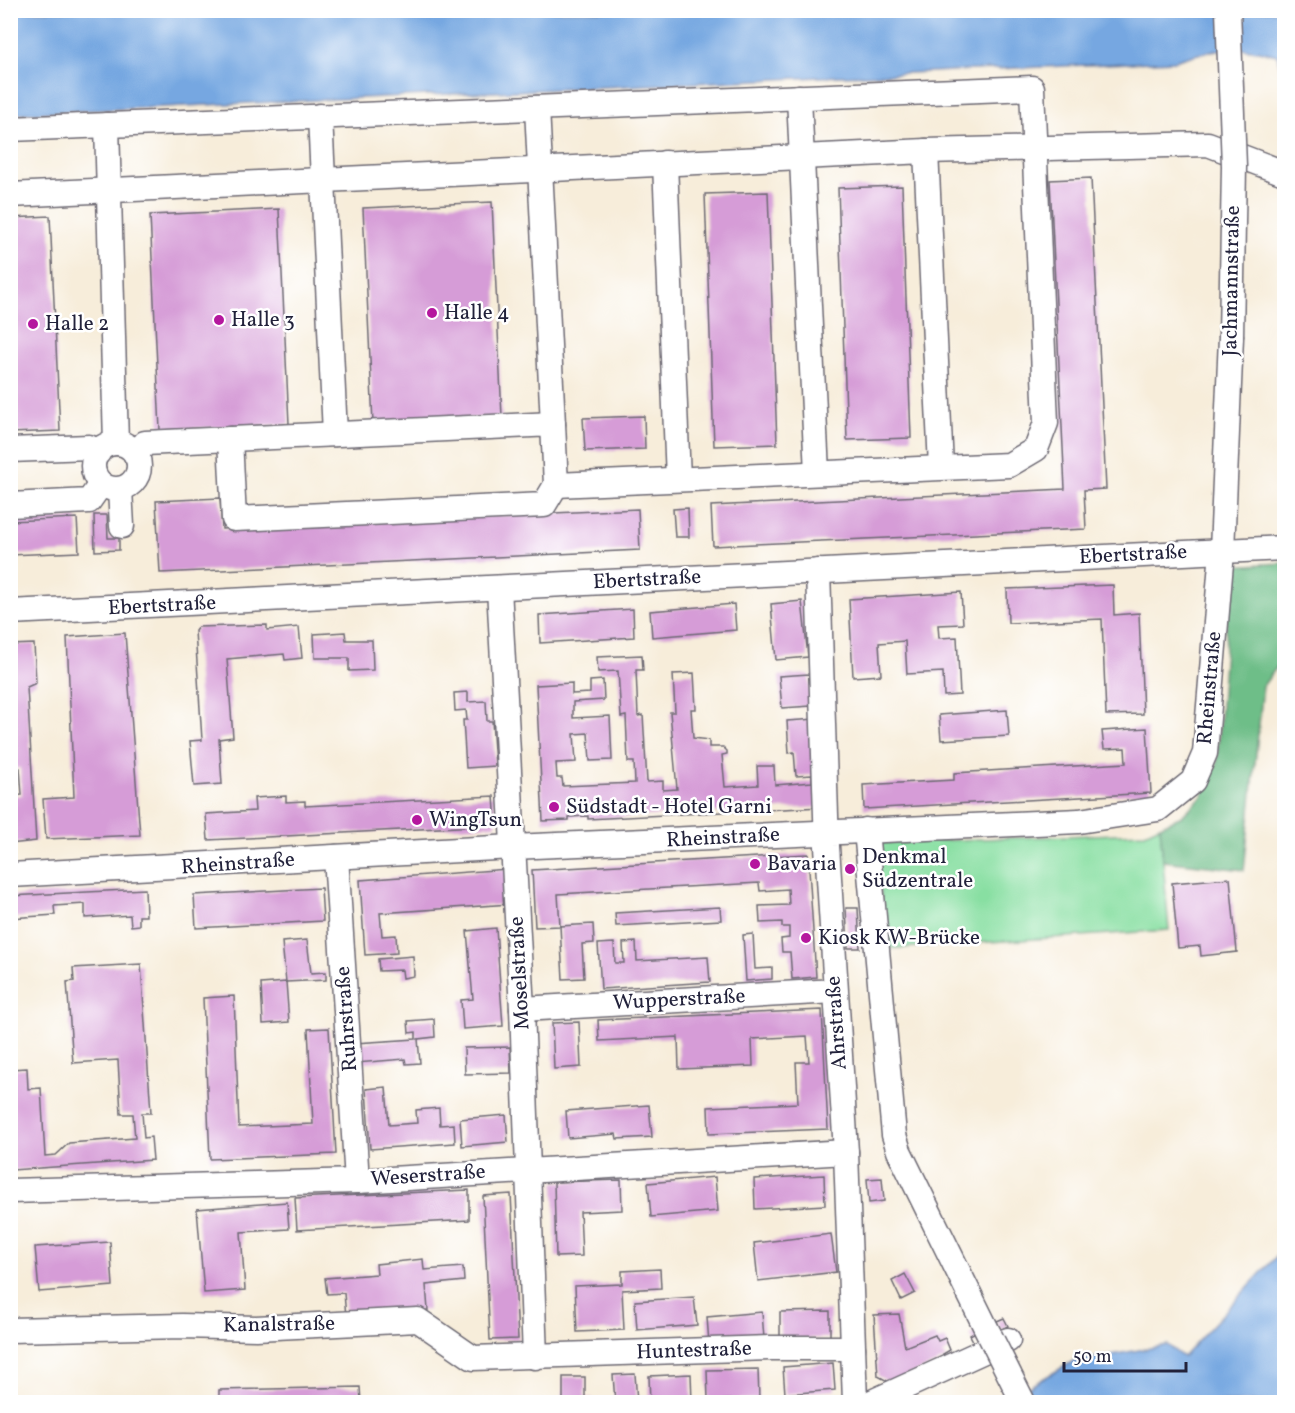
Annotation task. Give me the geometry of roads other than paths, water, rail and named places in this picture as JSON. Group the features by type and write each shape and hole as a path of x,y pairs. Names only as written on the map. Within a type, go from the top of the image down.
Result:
{"street":[{"name":"Jachmannstraße","path":"1222,551 1232,336 1234,166 1228,10"},
{"path":"10,129 1032,88 1046,423 1036,448 1010,465 556,485"},
{"path":"799,97 817,473"},
{"path":"230,439 234,519 544,505 556,485 537,108"},
{"path":"320,116 335,434"},
{"path":"106,125 117,450 94,472 110,486 122,526"},
{"path":"10,195 1034,147 1092,148 1208,144 1284,173"},
{"path":"926,151 941,467"},
{"path":"665,164 678,479"},
{"path":"10,450 89,447 117,450 145,443 553,424"},
{"path":"10,505 89,501 110,486 133,482 137,476 139,462 117,450"},
{"name":"Ebertstraße","path":"10,612 1284,548"},
{"name":"Rheinstraße","path":"10,875 513,847 1078,821 1158,809 1193,782 1205,753 1222,551"},
{"name":"Ahrstraße","path":"818,571 827,833 846,1152 855,1402"},
{"name":"Moselstraße","path":"499,588 522,1009 536,1358"},
{"path":"866,830 894,1135 899,1151 999,1338 1023,1402"},
{"name":"Ruhrstraße","path":"336,857 357,1181"},
{"name":"Wupperstraße","path":"522,1009 835,991"},
{"name":"Weserstraße","path":"10,1191 357,1181 527,1169 846,1152"},
{"name":"Kanalstraße","path":"10,1330 182,1326 256,1328 418,1320 473,1358 536,1358"},
{"path":"872,1402 999,1338"},
{"name":"Huntestraße","path":"536,1358 770,1348 853,1348"}],"water":[{"path":"10,11 1284,11 1284,82 1277,55 1249,49 1225,49 1174,61 11,114"},
{"path":"1284,1248 1284,1402 995,1402 1027,1388 1072,1362 1167,1345 1183,1357"}],"place":[{"name":"Halle 4","path":"432,313"},
{"name":"Halle 3","path":"219,320"},
{"name":"Halle 2","path":"33,324"},
{"name":"Südstadt - Hotel Garni","path":"554,807"},
{"name":"WingTsun","path":"417,820"},
{"name":"Bavaria","path":"755,864"},
{"name":"Denkmal Südzentrale","path":"850,869"},
{"name":"Kiosk KW-Brücke","path":"806,938"}]}
